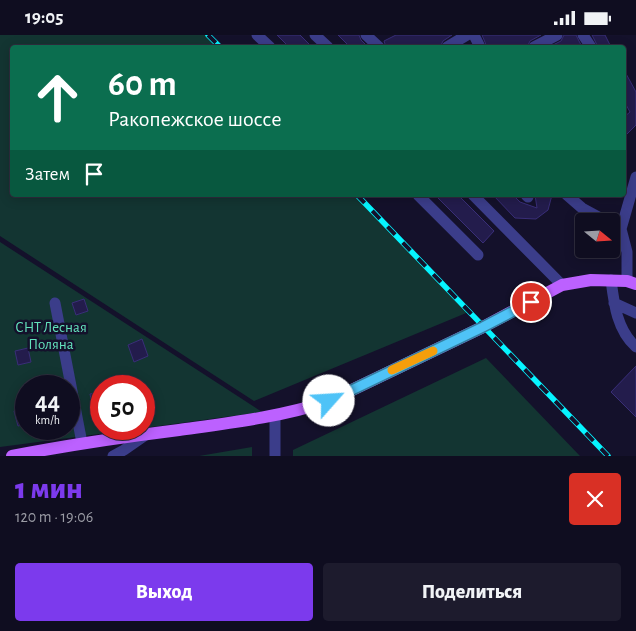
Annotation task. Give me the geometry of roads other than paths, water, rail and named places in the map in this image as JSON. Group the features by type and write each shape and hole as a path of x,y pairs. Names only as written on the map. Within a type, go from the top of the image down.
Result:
{"main road":[{"path":"155,433 305,409 329,401 483,327 562,285 591,280 631,282"},
{"path":"12,456 104,440"}],"street":[{"path":"258,35 268,45"},
{"path":"315,35 326,45"},
{"path":"451,45 467,35"},
{"path":"538,45 556,35"},
{"path":"620,218 635,184"},
{"path":"420,197 478,255"},
{"path":"475,197 562,285"},
{"path":"569,197 591,213"},
{"path":"620,236 627,252 631,282"},
{"path":"610,280 622,330 629,341 636,347"},
{"path":"55,303 82,443"},
{"path":"614,303 636,313"},
{"path":"275,415 275,456"},
{"path":"113,456 139,440"}],"railway":[{"path":"208,35 218,45"},
{"path":"359,197 608,456"}],"park label":[{"name":"СНТ Лесная Поляна","path":"51,336"}]}
